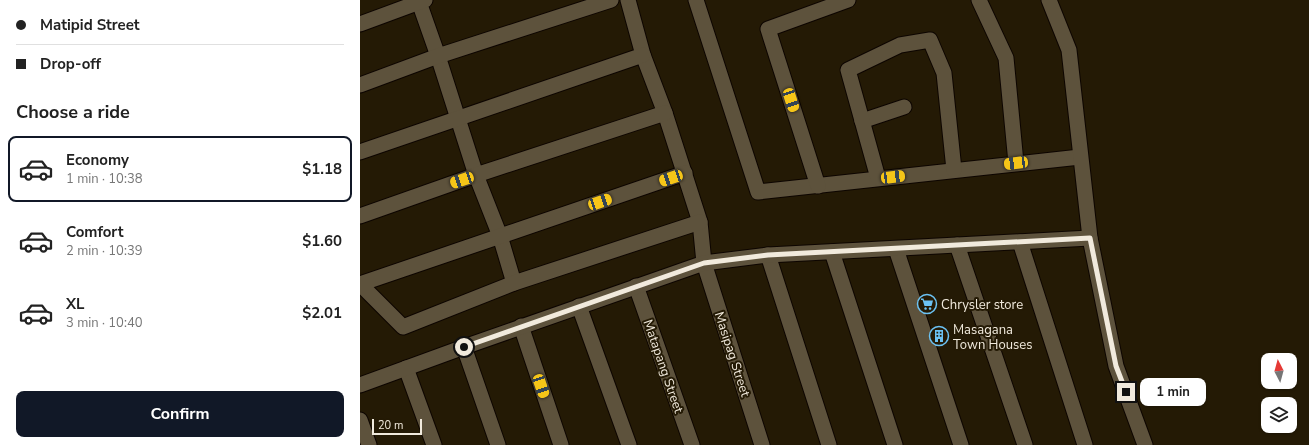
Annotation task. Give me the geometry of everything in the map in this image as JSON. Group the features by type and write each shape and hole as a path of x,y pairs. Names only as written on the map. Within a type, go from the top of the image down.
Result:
{"street":[{"path":"360,85 438,56 611,0"},
{"name":"Masipag Street","path":"628,0 643,55 665,113 700,222 704,263 762,445"},
{"path":"696,0 758,192 1080,157"},
{"path":"818,186 768,29 848,0"},
{"path":"979,0 1006,58 1016,163"},
{"path":"1049,0 1069,50 1090,238 1116,366 1145,445"},
{"path":"360,24 422,1 476,175 500,236 514,283"},
{"path":"878,178 848,70 900,45 930,40 944,73 954,170"},
{"path":"360,152 643,55"},
{"path":"862,121 904,107"},
{"path":"360,216 476,175 665,113"},
{"path":"685,173 360,284 403,327 514,283 700,222"},
{"path":"360,385 521,326 704,263 768,255 1090,238"},
{"path":"1020,242 1085,445"},
{"path":"957,246 1025,445"},
{"path":"896,249 961,445"},
{"path":"832,252 895,445"},
{"path":"768,255 829,445"},
{"name":"Matapang Street","path":"636,286 692,445"},
{"path":"579,306 629,445"},
{"path":"521,326 561,445"},
{"path":"464,347 498,445"},
{"path":"406,368 434,445"},
{"path":"360,420 369,445"}],"place":[{"name":"Chrysler store","path":"927,304"},
{"name":"Masagana Town Houses","path":"939,336"}],"route":[{"path":"464,347 704,263 768,255 1090,238 1116,366 1126,392"}]}
